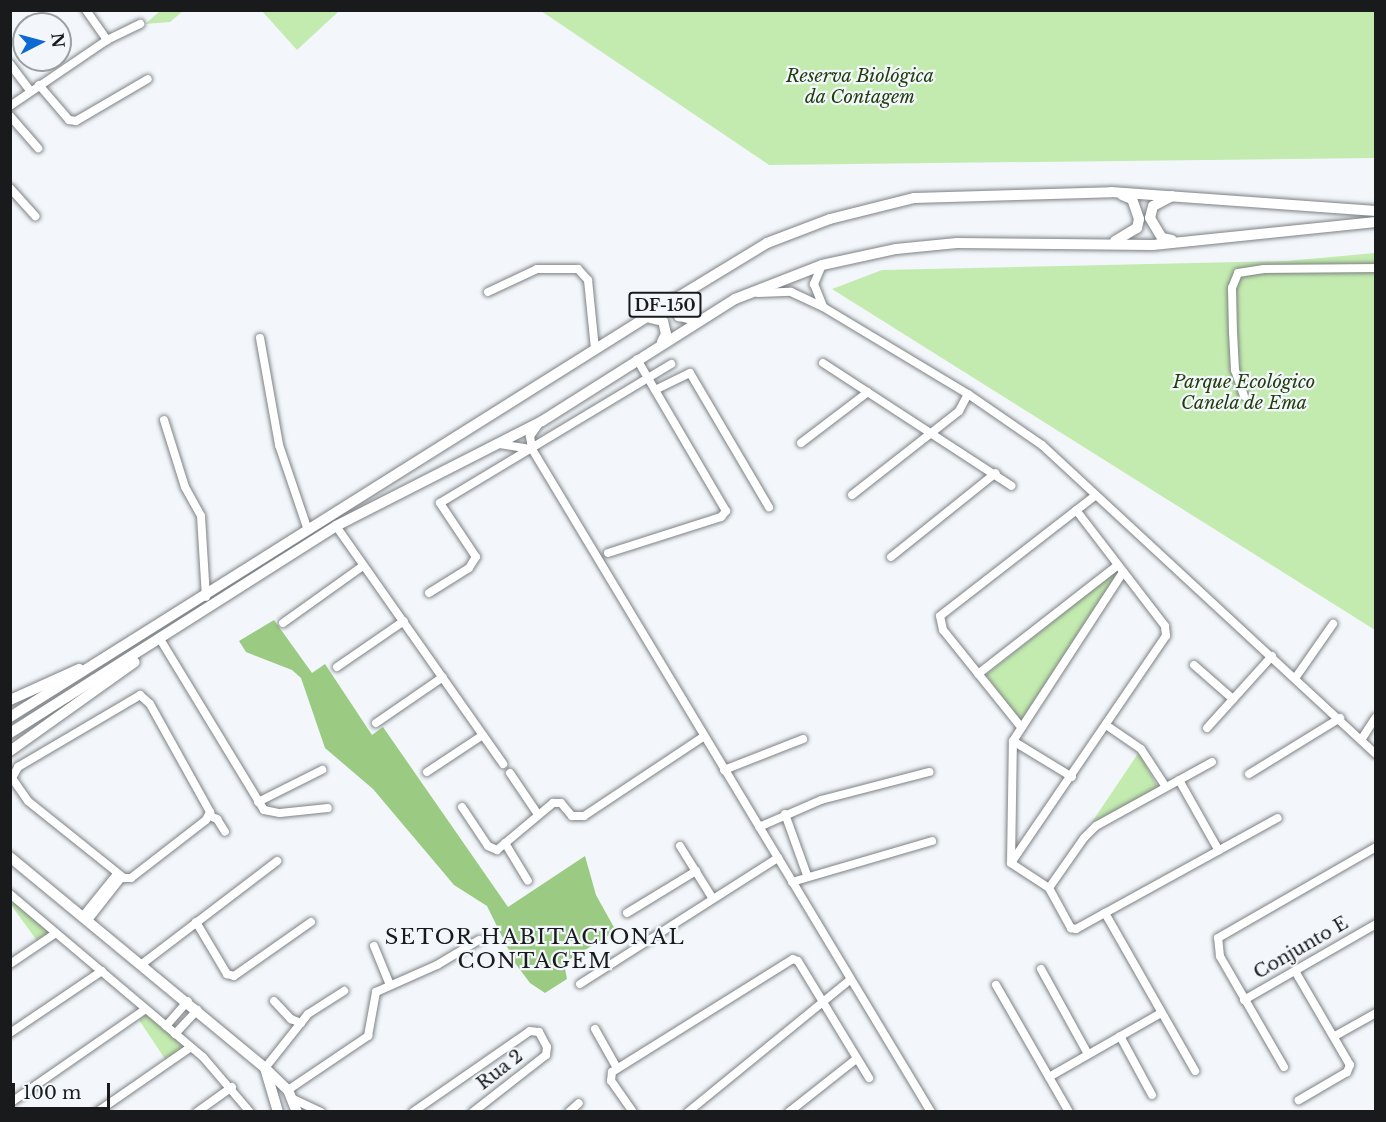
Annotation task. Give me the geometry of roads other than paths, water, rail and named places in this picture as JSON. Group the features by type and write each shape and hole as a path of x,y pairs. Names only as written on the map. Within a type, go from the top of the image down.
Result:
{"main road":[{"name":"DF-150","path":"10,717 207,597 308,530 767,243 874,206 947,196 1111,192 1376,211"},
{"path":"1106,244 1126,237 1137,228 1139,219 1132,199 1111,192"},
{"path":"1178,195 1153,206 1150,218 1162,238 1183,242"},
{"name":"DF-150","path":"10,733 336,526 542,421 697,320 747,293 822,265 896,249 957,243 1183,242 1376,222"},
{"path":"680,296 676,308 679,316 697,320"},
{"path":"646,317 663,321 666,334 662,342"},
{"path":"10,751 146,654 158,640"},
{"path":"10,700 108,658"},
{"path":"10,857 188,1001 265,1068 289,1092 298,1112"},
{"path":"265,1068 278,1112"},
{"path":"272,1097 276,1089 289,1092"}],"street":[{"path":"86,10 107,40"},
{"path":"10,106 107,40 140,24"},
{"path":"10,64 30,91"},
{"path":"39,85 69,120 75,121 148,79"},
{"path":"10,116 38,148"},
{"path":"10,188 35,216"},
{"path":"822,265 814,284 823,307"},
{"path":"1244,396 1235,370 1233,333 1232,288 1238,273 1264,269 1376,268"},
{"path":"488,292 537,269 578,269 588,280 596,349"},
{"path":"747,293 791,292 823,307 968,394 1042,445 1296,677 1376,754"},
{"path":"260,338 279,446 308,530"},
{"path":"608,553 721,518 726,511 637,359"},
{"path":"823,363 996,472 1012,486"},
{"path":"429,593 469,568 476,557 440,503 671,364"},
{"path":"655,390 690,373 769,507"},
{"path":"801,443 868,392"},
{"path":"852,495 959,411 968,394"},
{"path":"164,420 185,487 201,516 207,597"},
{"path":"542,421 530,436 532,449 703,737 931,1112"},
{"path":"499,444 532,449"},
{"path":"891,557 996,472"},
{"path":"1021,727 943,630 940,616 1096,495"},
{"path":"1011,863 1072,777 1166,636 1165,626 1076,510"},
{"path":"336,526 503,764"},
{"path":"283,623 363,566"},
{"path":"978,674 1120,569"},
{"path":"1011,863 1013,741 1120,569"},
{"path":"337,667 404,621"},
{"path":"1296,677 1333,624"},
{"path":"158,640 264,810 273,813 328,808"},
{"path":"1207,728 1272,656"},
{"path":"1194,665 1233,699"},
{"path":"376,723 443,677"},
{"path":"210,816 131,878 119,876 22,796 12,778 18,767 140,695 150,704 210,816 217,819 225,832"},
{"path":"1361,740 1376,717"},
{"path":"1249,774 1340,718"},
{"path":"1106,725 1141,749 1166,787"},
{"path":"427,772 483,735"},
{"path":"462,807 492,849 497,850 537,813 558,802 572,816 584,816 703,737"},
{"path":"724,770 803,739"},
{"path":"1013,741 1072,777"},
{"path":"1049,888 1096,826 1212,762"},
{"path":"258,802 322,770"},
{"path":"759,827 784,814 839,795 928,772"},
{"path":"510,774 537,813"},
{"path":"1179,780 1219,851"},
{"path":"784,814 807,875"},
{"path":"1011,863 1049,888 1071,928 1076,929 1278,818"},
{"path":"792,882 807,875 932,841"},
{"path":"505,843 528,881"},
{"path":"680,846 713,899"},
{"path":"1284,1067 1220,956 1218,938 1376,847"},
{"path":"580,984 778,858"},
{"path":"142,964 277,861"},
{"path":"627,913 696,871"},
{"path":"86,918 119,876"},
{"path":"11,894 191,1047 232,1088 250,1112"},
{"path":"1105,913 1195,1071"},
{"path":"196,922 227,974 234,976 311,922"},
{"name":"Conjunto E","path":"1244,1000 1376,924"},
{"path":"10,964 56,933"},
{"path":"321,1112 289,1092 368,1036 373,994 436,965 479,940"},
{"path":"374,946 390,985"},
{"path":"633,1112 610,1081 610,1074 788,960 798,961 869,1078"},
{"path":"1041,969 1088,1054"},
{"path":"10,1033 102,971"},
{"path":"1295,971 1335,1036 1349,1070 1299,1100"},
{"path":"688,1112 851,979"},
{"path":"996,985 1070,1112"},
{"path":"265,1068 301,1023 344,991"},
{"path":"274,1000 291,1019 301,1023"},
{"path":"166,1026 188,1001"},
{"path":"10,1103 146,1009"},
{"path":"175,1034 197,1010"},
{"path":"1049,1077 1161,1013"},
{"path":"1335,1036 1376,1013"},
{"path":"595,1029 617,1068"},
{"name":"Rua 2","path":"412,1112 530,1031 541,1035 547,1047 546,1055 473,1112"},
{"path":"1120,1036 1152,1095"},
{"path":"97,1112 191,1047"},
{"path":"789,1112 856,1059"},
{"path":"197,1112 232,1088"},
{"path":"568,1112 579,1103"},
{"path":"298,1112 310,1104"}],"district":[{"name":"SETOR HABITACIONAL CONTAGEM","path":"535,949"}],"park label":[{"name":"Reserva Biológica da Contagem","path":"860,88"},
{"name":"Parque Ecológico Canela de Ema","path":"1244,394"}]}
